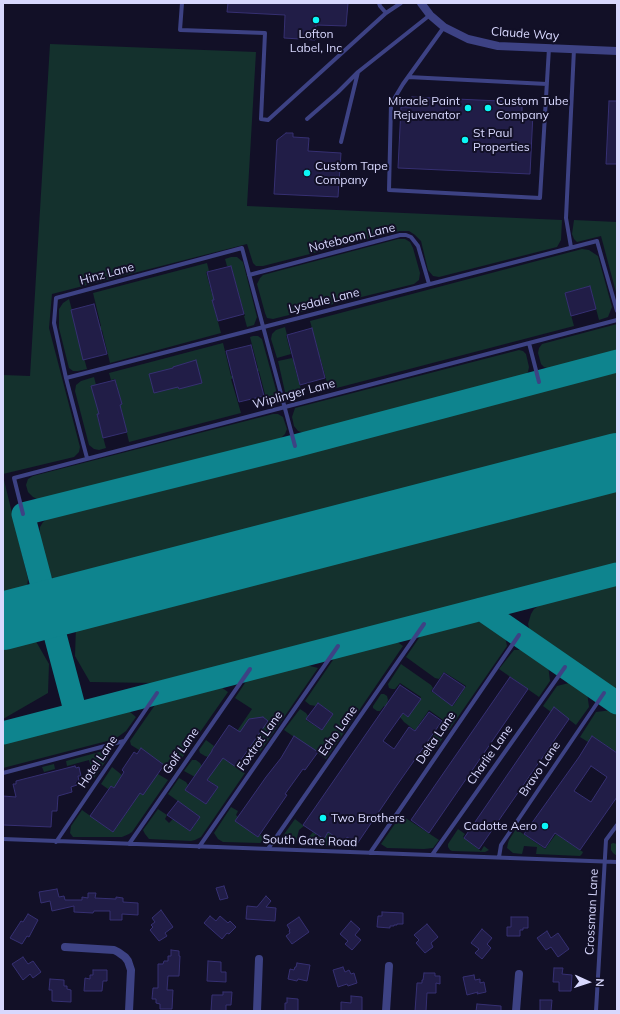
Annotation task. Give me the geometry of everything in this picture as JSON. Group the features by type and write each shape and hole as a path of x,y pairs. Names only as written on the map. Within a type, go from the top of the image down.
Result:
{"street":[{"name":"Claude Way","path":"421,3 430,15 444,27 468,39 498,46 617,51"},
{"path":"65,947 114,950 125,957 131,970 129,1011"},
{"path":"257,1011 259,959"},
{"path":"386,1011 389,966"},
{"path":"516,1011 519,974"}],"lane":[{"path":"182,3 180,30 265,34 261,119 268,120 386,13 401,3"},
{"path":"379,3 386,13"},
{"path":"307,119 358,72 430,15"},
{"path":"444,27 408,77 391,104 389,190 540,198 549,48"},
{"path":"571,247 566,218 574,49"},
{"path":"341,142 358,72"},
{"path":"408,77 547,84"},
{"name":"Noteboom Lane","path":"250,274 400,235 406,235 411,237 418,246 429,284"},
{"name":"Lysdale Lane","path":"66,378 597,241 617,311"},
{"name":"Hinz Lane","path":"66,378 54,323 56,298 242,248 250,274"},
{"path":"250,274 295,446"},
{"name":"Wiplinger Lane","path":"23,514 14,478 284,406 617,320"},
{"path":"529,343 539,382"},
{"path":"66,378 87,458"},
{"name":"Echo Lane","path":"268,849 424,624"},
{"name":"Delta Lane","path":"370,853 519,635"},
{"name":"Foxtrot Lane","path":"199,847 338,646"},
{"name":"Charlie Lane","path":"432,855 565,667"},
{"name":"Golf Lane","path":"129,844 250,669"},
{"name":"Hotel Lane","path":"56,842 157,693"},
{"name":"Bravo Lane","path":"499,857 501,845 604,694"},
{"path":"3,773 124,741"},
{"name":"Crossman Lane","path":"596,1011 606,840 617,825"},
{"name":"South Gate Road","path":"3,839 617,862"}],"green space":[{"path":"50,44 256,52 247,206 562,220 561,240 557,247 439,277 433,276 428,270 421,241 409,231 400,231 263,266 256,266 253,263 247,244 52,294 49,328 80,447 79,452 74,457 3,474 3,375 30,376"},
{"path":"574,220 617,222 617,296 601,236 577,242 572,234"},
{"path":"398,239 405,239 410,242 413,248 420,273 419,280 414,284 273,319 267,318 257,284 263,275"},
{"path":"582,249 589,250 598,256 612,307 608,317 599,320 590,286 565,293 574,326 329,390 320,357 294,364 303,397 292,399 285,392 278,361 292,358 293,360 319,354 310,321"},
{"path":"237,257 243,262 257,317 254,325 247,327 238,292 212,300 221,333 110,363 102,330 78,336 87,369 73,371 69,368 59,328 59,309 63,303 69,299 78,332 101,326 93,293 207,263 209,271 206,272 212,294 237,288 231,266 227,266 225,259"},
{"path":"617,324 617,352 550,369 541,364 538,353 542,344"},
{"path":"285,327 291,354 277,358 271,339 272,334 276,330"},
{"path":"258,336 262,339 276,390 277,396 270,406 268,406 259,371 231,379 241,413 129,442 121,408 97,415 106,448 99,450 94,449 89,445 75,391 76,385 81,381 94,377 96,385 122,404 115,379 111,380 109,373 223,343 231,376 258,368 250,337"},
{"path":"519,350 526,354 529,367 528,372 525,375 304,433 298,431 294,426 292,417 295,408"},
{"path":"617,369 617,440 74,583 55,581 50,575 39,536 40,527 43,522 51,516"},
{"path":"273,414 278,414 283,417 287,429 285,434 280,439 41,501 33,497 28,492 26,485 28,479 33,476"},
{"path":"3,476 28,579 27,587 22,593 3,602"},
{"path":"617,483 617,563 154,683 90,682 75,656 76,626 78,623"},
{"path":"617,584 617,694 534,636 530,632 528,624 534,609 540,605"},
{"path":"471,622 482,622 505,636 507,646 449,730 446,730 440,725 443,720 429,710 418,726 433,736 435,733 442,736 443,738 437,747 384,706 380,711 373,708 381,694 384,694 387,696 387,703 408,717 421,697 400,683 395,689 389,688 388,684 401,664 431,685 433,688 431,691 453,706 466,686 444,672 439,679 435,678 406,657 421,635"},
{"path":"29,635 34,638 49,664 48,693 3,719 3,642"},
{"path":"396,641 403,646 326,759 284,730 300,709 308,716 306,720 322,730 333,714 318,703 316,706 310,705 305,701 335,657"},
{"path":"514,650 525,650 548,665 550,681 539,697 499,669"},
{"path":"306,665 318,668 260,752 250,745 240,732 237,731 252,709 235,698 247,680"},
{"path":"573,682 587,692 589,707 576,725 554,708 551,712 543,706 557,686"},
{"path":"221,687 228,692 173,771 131,745 130,741 155,705"},
{"path":"612,710 617,713 617,752 593,737 588,742 580,737 596,712"},
{"path":"129,711 136,717 126,731 115,739 3,768 3,744"},
{"path":"206,740 214,746 212,750 245,773 201,837 191,841 149,839 143,830 158,809 167,815 165,819 169,823 173,819 190,831 200,817 168,794 179,778 188,785 185,790 206,804 218,787 198,773 195,777 184,771 192,760 196,760 202,766 208,757 200,753 199,750"},
{"path":"103,751 108,755 108,758 94,778 89,760 67,766 66,761"},
{"path":"54,764 55,769 44,772 42,767"},
{"path":"112,767 122,775 120,778 158,774 168,780 132,832 129,834 122,837 73,837 70,833 71,826 82,810 113,832 134,802 111,786 108,789 101,784"},
{"path":"231,807 238,811 236,821 258,837 260,835 267,839 260,843 223,842 218,839 214,833"},
{"path":"401,815 439,840 433,848 387,848 381,844"},
{"path":"295,819 304,826 299,830 295,845 286,842 282,837"},
{"path":"458,829 465,834 463,837 481,851 484,846 489,850 485,852 450,850 448,844"},
{"path":"516,829 545,849 556,834 583,852 580,856 536,854 537,847 524,846 522,854 513,853 507,848 509,840"},
{"path":"313,832 323,839 328,832 343,842 340,846 306,845 308,838"},
{"path":"611,844 617,844 617,856 611,850"}],"building":[{"name":"Lofton Label, Inc","path":"228,3 348,3 346,26 316,25 315,40 284,38 285,15 227,12"},
{"name":"St Paul Properties","path":"412,97 522,102 522,112 533,113 530,174 398,168 401,107 411,107"},
{"path":"609,101 617,101 617,164 606,164"},
{"name":"Custom Tape Company","path":"286,133 293,133 293,137 309,138 308,151 341,153 338,197 274,194 277,140"},
{"path":"231,266 244,314 218,321 212,300 214,300 207,272"},
{"path":"590,286 596,309 571,316 565,293"},
{"path":"94,304 107,354 83,360 71,310"},
{"path":"312,328 325,378 300,385 287,335"},
{"path":"251,345 264,396 239,402 226,351"},
{"path":"196,360 202,383 154,393 149,374"},
{"path":"115,380 122,404 120,405 127,432 103,438 97,414 99,414 91,386"},
{"path":"444,673 465,687 452,706 432,691"},
{"path":"510,677 528,689 429,833 411,820"},
{"path":"400,685 421,699 408,717 403,713 383,741 394,749 409,727 415,731 429,712 442,721 357,844 347,837 343,842 328,832 324,839 303,825"},
{"path":"318,703 333,714 322,730 306,719"},
{"path":"554,707 569,719 479,849 464,838"},
{"path":"263,717 268,721 236,767 223,758 207,780 218,787 206,804 185,790 229,725 240,732 249,719"},
{"path":"294,736 318,752 305,770 303,769 285,794 287,795 258,837 235,821 281,758"},
{"path":"592,736 617,753 617,797 580,850 555,833 545,848 524,834 579,757","holes":["591,766 607,777 591,802 574,791"]},
{"path":"141,748 164,765 143,795 140,793 113,832 90,816 111,786 114,788 124,772 122,770 134,752 137,754"},
{"path":"75,766 76,768 79,767 81,776 78,776 79,781 76,782 77,785 71,787 72,792 58,796 57,811 52,811 51,827 3,825 3,796 16,797 13,784 16,784 16,781"},
{"path":"178,801 200,817 190,831 167,815"},
{"path":"224,886 228,898 220,900 216,888"},
{"path":"57,889 59,897 64,896 65,900 82,900 82,897 88,898 88,893 96,893 95,898 123,898 123,902 138,903 138,915 122,914 122,920 110,920 110,911 94,911 93,913 74,912 74,906 52,911 50,901 41,903 39,892"},
{"path":"266,896 271,901 266,907 276,908 275,921 246,919 247,906 257,907"},
{"path":"161,910 173,927 165,933 167,936 159,941 150,930 153,927 151,925 155,922 152,918"},
{"path":"382,912 403,913 403,924 390,926 390,928 377,927 378,916 382,916"},
{"path":"28,914 38,920 29,937 27,936 22,944 10,938 21,921 23,922"},
{"path":"210,916 216,921 220,916 228,923 230,921 236,927 229,934 227,933 222,939 204,923"},
{"path":"299,917 309,932 292,944 286,936 290,933 287,925"},
{"path":"511,917 528,917 528,928 523,928 523,930 520,930 520,936 507,936 507,927 511,927"},
{"path":"351,921 360,929 355,935 361,940 352,950 345,944 348,941 340,934"},
{"path":"427,924 438,937 431,943 433,947 425,953 416,943 419,940 414,935"},
{"path":"482,929 492,938 487,944 491,948 482,959 475,953 479,949 471,943"},
{"path":"547,931 551,938 558,933 569,949 558,957 551,947 546,950 537,938"},
{"path":"171,950 179,951 179,976 168,976 167,990 173,990 172,1009 160,1009 160,1004 156,1003 156,999 152,999 153,988 158,988 158,964 163,964 164,961 168,961 168,956 171,956"},
{"path":"23,957 28,964 33,961 41,972 33,978 30,974 23,980 12,964"},
{"path":"208,961 221,962 221,972 226,972 226,982 207,981"},
{"path":"297,963 310,965 307,981 288,979 290,969 294,970"},
{"path":"343,967 345,972 349,970 351,974 354,973 357,983 338,987 333,970"},
{"path":"554,968 563,968 562,974 572,975 571,991 559,991 559,982 553,982"},
{"path":"93,970 107,970 107,981 103,981 102,991 84,991 85,978 90,979 90,975 93,975"},
{"path":"424,973 435,973 435,976 440,976 440,984 436,983 436,993 427,993 426,1011 415,1011 417,983 422,983"},
{"path":"474,975 475,980 480,979 480,983 484,982 486,992 477,994 478,992 467,995 463,977"},
{"path":"50,979 64,980 64,986 67,986 67,989 71,990 71,1002 52,1001 52,990 49,990"},
{"path":"223,992 232,992 231,1005 226,1005 226,1011 211,1011 212,995 223,995"},
{"path":"351,996 362,997 362,1011 341,1011 341,1002 351,1003"},
{"path":"287,998 298,999 298,1011 285,1011 285,1003 287,1003"},
{"path":"540,1000 552,1000 551,1011 540,1011"},
{"path":"477,1004 501,1006 501,1011 476,1011"}],"taxiway":[{"path":"76,714 23,514 295,446 617,361"},
{"path":"3,733 617,574"},
{"path":"481,609 617,703"}],"runway":[{"path":"3,621 617,462"}],"place":[{"name":"Lofton Label, Inc","path":"316,20"},
{"name":"Miracle Paint Rejuvenator","path":"468,108"},
{"name":"Custom Tube Company","path":"488,108"},
{"name":"St Paul Properties","path":"465,140"},
{"name":"Custom Tape Company","path":"307,173"},
{"name":"Two Brothers","path":"323,818"},
{"name":"Cadotte Aero","path":"545,826"}]}
